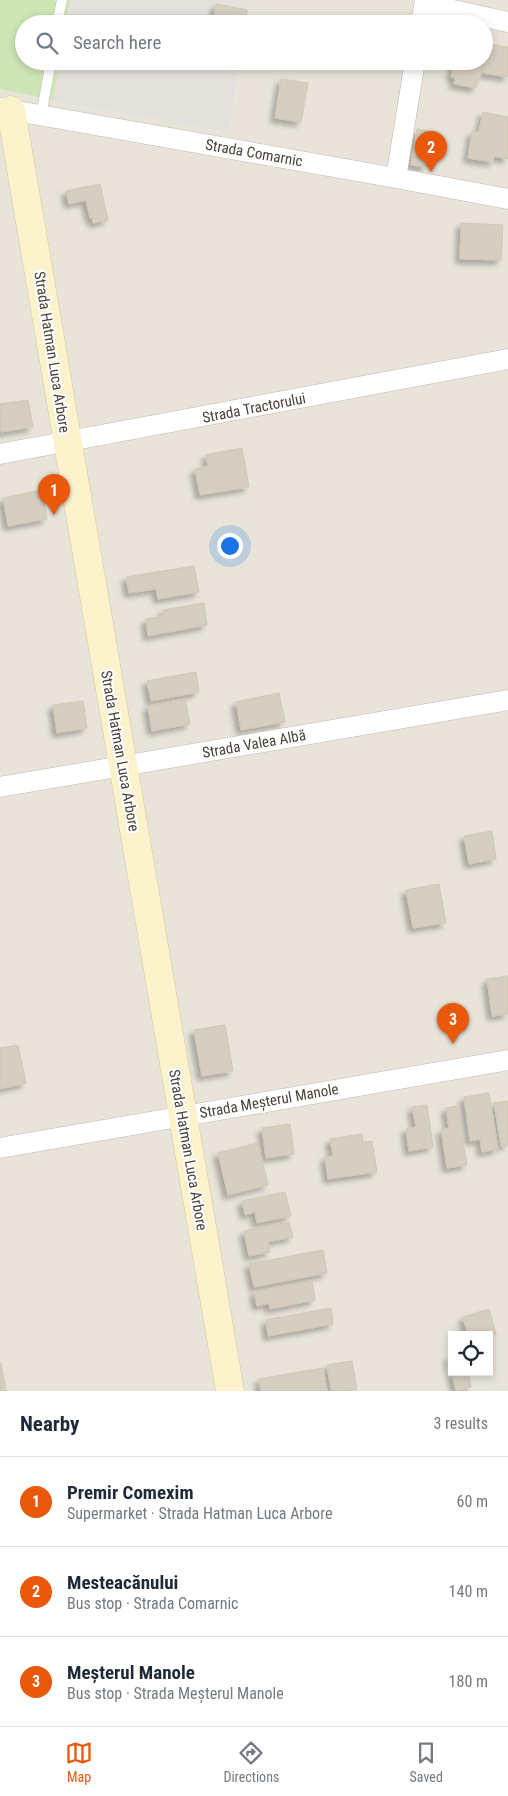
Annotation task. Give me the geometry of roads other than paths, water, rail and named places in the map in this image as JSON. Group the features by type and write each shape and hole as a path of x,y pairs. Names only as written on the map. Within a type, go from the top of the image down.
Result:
{"street":[{"path":"423,15 425,2 479,15"},
{"path":"493,18 508,22"},
{"path":"396,178 414,70"},
{"name":"Strada Comarnic","path":"6,109 508,199"},
{"name":"Strada Hatman Luca Arbore","path":"6,109 67,443 230,1391"},
{"name":"Strada Tractorului","path":"0,454 508,360"},
{"name":"Strada Valea Albă","path":"0,787 508,700"},
{"name":"Strada Meșterul Manole","path":"0,1148 508,1060"}],"lane":[{"path":"59,15 62,0"},
{"path":"41,116 49,70"}],"place":[{"name":"Mesteacănului","path":"431,172"},
{"name":"Premir Comexim","path":"54,515"},
{"name":"Meșterul Manole","path":"453,1044"}]}
